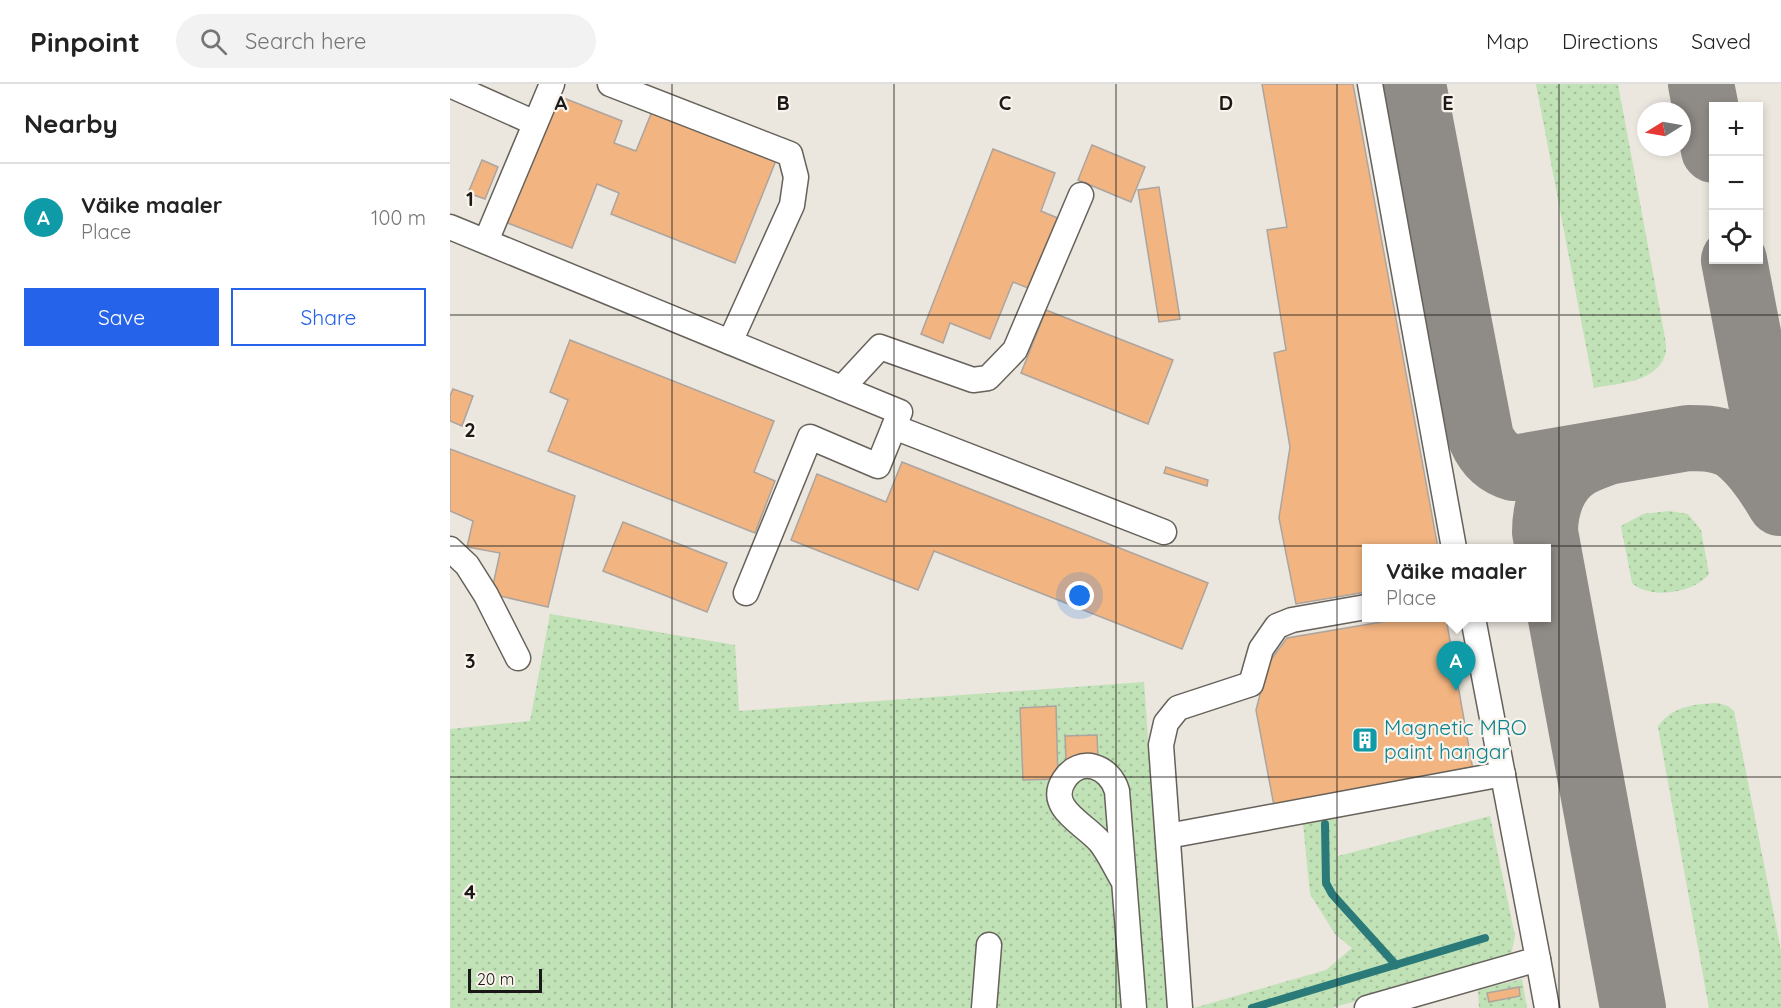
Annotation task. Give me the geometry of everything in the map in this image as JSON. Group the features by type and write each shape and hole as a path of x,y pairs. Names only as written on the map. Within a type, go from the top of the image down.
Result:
{"lane":[{"path":"486,241 552,84"},
{"path":"610,84 790,154 796,177 792,206 730,342"},
{"path":"1370,84 1453,544"},
{"path":"450,85 536,123"},
{"path":"842,387 880,347 973,380 988,378 1015,350 1081,195"},
{"path":"450,226 900,412 878,466 810,438 746,593"},
{"path":"894,427 1164,532"},
{"path":"450,549 467,565 480,585 518,658"},
{"path":"1180,1008 1161,746 1166,723 1178,708 1251,684 1261,649 1277,626 1362,608"},
{"path":"1474,622 1547,1008"},
{"path":"1168,836 1503,774"},
{"path":"1124,882 1134,1008"},
{"path":"984,1008 990,945"},
{"path":"1366,1008 1538,959"}],"green space":[{"path":"1536,84 1618,84 1666,345 1666,352 1660,364 1653,371 1635,380 1594,388"},
{"path":"1669,511 1688,514 1701,530 1709,574 1702,581 1683,590 1660,593 1640,588 1632,583 1621,526 1643,514"},
{"path":"550,614 735,645 739,711 1144,682 1167,1008 450,1008 450,729 530,721"},
{"path":"1718,703 1734,711 1781,951 1781,1008 1709,1008 1658,727 1663,720 1677,710 1692,705"},
{"path":"1337,815 1338,856 1490,816 1515,936 1511,955 1332,1008 1194,1008 1326,970 1352,948 1335,934 1310,894 1303,824"},
{"path":"1522,979 1527,1008 1479,1008 1478,990"}],"building":[{"path":"1262,84 1353,84 1437,544 1362,544 1362,593 1296,604 1279,518 1290,447 1274,353 1286,350 1267,230 1287,227"},
{"path":"556,95 622,121 614,143 636,151 653,109 777,158 735,263 611,214 619,193 597,184 572,248 505,222"},
{"path":"1092,145 1145,167 1131,202 1078,180"},
{"path":"993,149 1055,173 1041,211 1060,219 1033,290 1013,282 990,339 950,323 943,343 921,334"},
{"path":"482,160 498,167 485,199 468,193"},
{"path":"1159,187 1180,319 1159,322 1138,190"},
{"path":"1046,310 1173,360 1148,424 1021,373"},
{"path":"570,340 774,421 754,472 775,481 755,533 548,451 568,400 550,392"},
{"path":"453,389 473,396 462,426 450,421 450,396"},
{"path":"450,449 575,496 548,607 491,594 500,553 467,547 473,521 450,511"},
{"path":"902,462 1208,583 1182,649 934,551 918,590 791,540 817,474 886,502"},
{"path":"1166,467 1208,480 1207,486 1164,473"},
{"path":"623,522 727,563 707,612 603,571"},
{"name":"Magnetic MRO paint hangar","path":"1381,622 1447,622 1473,770 1274,806 1256,710 1268,664 1287,638"},
{"path":"1056,706 1058,779 1023,780 1020,708"},
{"path":"1097,735 1098,759 1066,760 1065,736"},
{"path":"1519,987 1520,996 1489,1002 1487,993"}],"waterway":[{"path":"1325,824 1326,883 1332,894 1396,965"},
{"path":"1252,1008 1485,938"}],"taxiway":[{"path":"1413,84 1481,438 1490,453 1498,461 1514,468 1688,438 1712,439 1726,443 1742,453 1764,478 1780,503"},
{"path":"1701,84 1709,125"},
{"path":"1735,264 1780,501"},
{"path":"1547,544 1545,532 1552,494 1569,471 1604,453"},
{"path":"1551,564 1633,1008"}],"place":[{"name":"Väike maaler","path":"1456,691"},
{"name":"Magnetic MRO paint hangar","path":"1365,740"}]}
